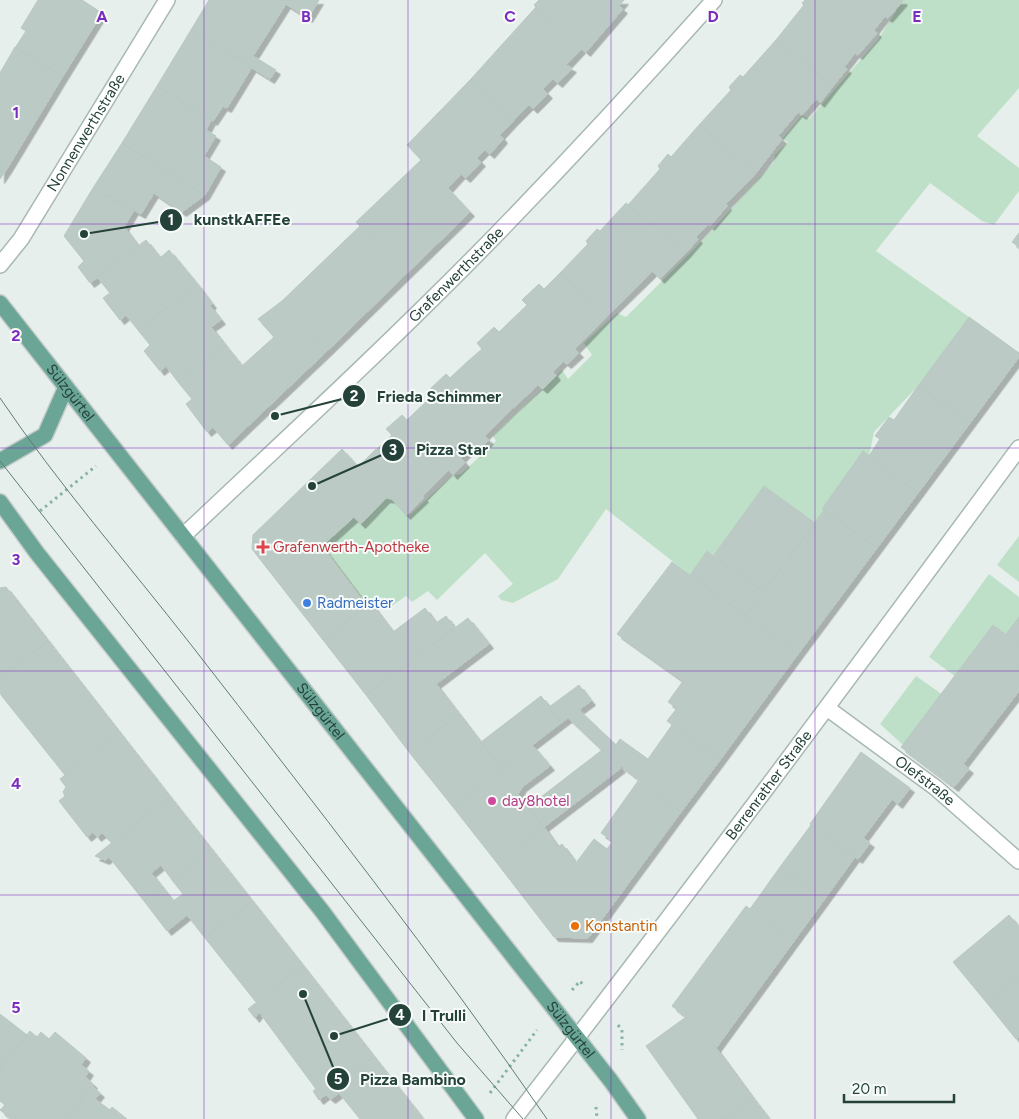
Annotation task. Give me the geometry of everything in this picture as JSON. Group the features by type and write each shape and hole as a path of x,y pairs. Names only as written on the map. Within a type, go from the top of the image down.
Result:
{"main road":[{"name":"Sülzgürtel","path":"0,304 577,1038 638,1119"},
{"path":"0,461 45,435 66,387"},
{"path":"0,502 19,529 310,896 476,1119"}],"street":[{"name":"Nonnenwerthstraße","path":"0,264 21,239 167,0"},
{"name":"Grafenwerthstraße","path":"183,536 352,377 489,242 627,98 714,0"},
{"name":"Berrenrather Straße","path":"514,1119 827,708 1019,448"},
{"name":"Olefstraße","path":"827,708 936,788 1019,861"}],"path":[{"path":"19,529 96,466"},
{"path":"487,1098 543,1023"}],"green space":[{"path":"903,0 1019,0 1019,88 977,136 1019,168 1019,191 994,225 982,221 930,183 876,251 969,317 918,386 874,432 869,456 863,452 815,523 764,486 714,555 707,551 690,575 606,509 558,579 513,603 501,600 498,596 513,584 485,553 437,600 428,591 412,602 406,596 389,608 381,597 367,606 322,546 354,517 361,524 386,498 392,499 406,515 411,514 452,476 461,474 496,441 493,436 562,370 568,379 592,355 584,343 617,313 626,317 702,241 774,162 775,155 788,142 782,139 802,115 809,119 877,41"},
{"path":"1019,536 1019,582 997,565"},
{"path":"989,574 1019,597 1019,617 1006,634 993,625 956,677 929,657"},
{"path":"916,676 943,695 903,745 880,724"}],"building":[{"path":"38,0 82,0 102,13 63,76 15,48 26,31 21,28"},
{"path":"209,0 319,0 308,18 286,4 253,56 276,70 270,79 191,30"},
{"path":"539,0 624,0 619,6 623,9 586,52 534,5"},
{"path":"805,0 903,1 888,18 885,16 874,30 877,33 858,55 855,53 844,67 847,69 833,86 776,40 804,5 802,3"},
{"path":"536,7 581,49 566,65 572,68 558,83 553,79 543,89 548,94 533,109 529,105 514,120 471,79"},
{"path":"191,30 252,67 227,108 223,106 213,121 157,86"},
{"path":"776,40 833,86 820,103 816,99 802,115 798,112 778,136 782,139 756,173 699,125 731,90 729,87 740,75 743,77"},
{"path":"15,47 63,76 8,167 0,161 0,73"},
{"path":"471,79 514,120 500,135 503,139 490,154 485,150 477,158 481,162 466,178 461,174 448,188 407,145"},
{"path":"157,86 211,120 206,130 216,136 204,156 221,167 205,195 122,143"},
{"path":"699,125 756,173 726,204 727,206 710,226 708,224 696,237 698,239 686,253 628,205 660,169 658,166 668,154 671,157"},
{"path":"122,143 205,195 182,212 154,193 141,214 93,188"},
{"path":"421,160 470,212 406,274 356,222"},
{"path":"0,161 8,167 0,179"},
{"path":"93,188 134,210 124,227 138,246 90,283 78,267 84,261 64,236"},
{"path":"626,203 686,253 660,279 653,271 608,315 560,273 588,244 586,241 597,229 600,231"},
{"path":"360,226 406,274 328,350 282,301"},
{"path":"1019,233 1019,247 1012,242"},
{"path":"146,240 160,258 169,250 197,284 138,330 126,315 120,320 103,298 110,293 97,277"},
{"path":"560,273 608,315 575,349 579,353 567,364 563,361 553,372 556,376 543,389 538,385 513,408 467,362 482,349 477,343 494,327 499,332 527,305 522,300 539,284 544,289"},
{"path":"197,284 221,320 211,327 225,345 178,382 166,366 160,371 144,351 150,345 138,330"},
{"path":"282,301 328,350 228,445 213,427 207,432 186,404 192,399 178,382 225,345 242,366 274,337 258,319"},
{"path":"969,317 1019,353 1019,357 970,423 918,386"},
{"path":"467,362 513,408 484,436 489,440 476,453 471,448 461,458 465,463 453,475 449,470 423,496 377,449 392,435 386,429 402,415 407,420 435,393 431,388 446,374 450,378"},
{"path":"918,386 970,423 918,493 869,456 880,439 875,436 889,417 894,420"},
{"path":"342,449 358,467 376,449 424,498 406,515 392,499 386,498 361,524 313,477"},
{"path":"863,451 918,493 877,548 822,509"},
{"path":"313,477 354,517 322,546 367,606 323,640 252,549 253,535"},
{"path":"764,486 815,523 764,592 714,555"},
{"path":"824,510 877,548 798,654 746,616"},
{"path":"707,551 764,592 746,616 690,575"},
{"path":"672,562 798,654 720,760 667,721 677,708 668,702 683,681 617,634"},
{"path":"6,587 48,641 0,678 0,588"},
{"path":"371,603 393,632 425,608 436,623 446,616 455,628 366,695 323,640"},
{"path":"1019,617 1019,644 1006,634"},
{"path":"468,618 489,644 436,684 459,714 409,752 366,695"},
{"path":"993,625 1019,644 1019,691 963,764 969,769 954,787 901,747"},
{"path":"48,641 119,732 65,775 1,695 0,690 0,678"},
{"path":"579,685 591,701 561,723 549,707"},
{"path":"541,696 561,723 501,769 481,742"},
{"path":"579,710 616,745 608,756 568,718"},
{"path":"459,714 501,769 453,807 409,752"},
{"path":"672,725 720,760 681,812 608,756 620,739 648,759"},
{"path":"119,732 170,797 112,843 102,833 97,837 93,832 87,837 59,801 65,796 63,792 66,787 60,779"},
{"name":"day8hotel","path":"533,746 550,766 522,787 518,794 544,827 497,863 453,807"},
{"path":"602,750 621,768 544,827 528,807"},
{"path":"861,752 910,788 898,804 892,799 863,838 870,843 858,859 810,824"},
{"path":"638,781 681,812 588,938 554,937 497,863 544,827 558,847 562,844 576,863 594,839 607,849 613,841 601,833"},
{"path":"170,797 211,849 172,880 161,865 151,873 162,887 144,901 109,857 105,860 95,856"},
{"path":"811,825 855,857 824,900 780,867"},
{"path":"211,849 252,901 205,938 187,915 167,931 144,901 162,887 173,901 183,894 172,880"},
{"path":"780,867 824,900 794,941 750,909"},
{"path":"252,901 303,966 256,1002 205,938"},
{"path":"746,906 794,941 716,1048 686,1017 672,1006"},
{"path":"1009,915 1019,927 1019,977 987,1003 953,962"},
{"path":"303,966 374,1057 319,1100 313,1091 316,1089 259,1012 255,1018 248,1009"},
{"path":"1019,977 1019,1037 1016,1039 987,1003"},
{"path":"0,1014 27,1035 0,1068"},
{"path":"686,1017 716,1048 752,1097 722,1119 698,1119 646,1046"},
{"path":"30,1031 37,1037 41,1032 49,1039 55,1032 86,1058 81,1065 89,1071 85,1077 93,1084 65,1119 11,1119 0,1110 5,1105 0,1101 0,1068"},
{"path":"374,1057 423,1119 360,1119 339,1093 331,1099 326,1095"},
{"path":"92,1086 100,1093 95,1099 110,1110 112,1107 127,1119 65,1119"},
{"path":"752,1097 769,1119 722,1119"}],"tram line":[{"path":"0,398 46,462 192,646 373,880 547,1119"},
{"path":"0,461 457,1043 523,1119"}],"place":[{"name":"kunstkAFFEe","path":"84,234"},
{"name":"Frieda Schimmer","path":"275,416"},
{"name":"Pizza Star","path":"312,486"},
{"name":"Grafenwerth-Apotheke","path":"263,547"},
{"name":"Radmeister","path":"307,603"},
{"name":"day8hotel","path":"492,801"},
{"name":"Konstantin","path":"575,926"},
{"name":"Pizza Bambino","path":"303,994"},
{"name":"I Trulli","path":"334,1036"}]}
